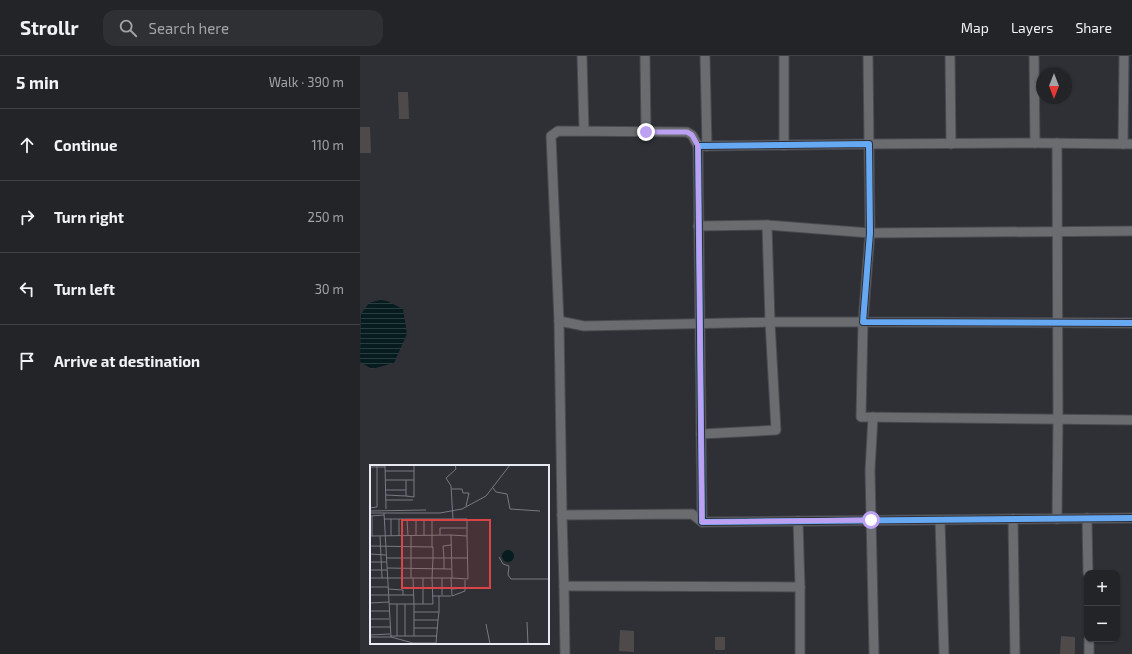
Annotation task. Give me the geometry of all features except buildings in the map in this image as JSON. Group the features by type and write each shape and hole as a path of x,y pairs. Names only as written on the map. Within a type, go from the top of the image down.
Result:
{"street":[{"path":"582,56 584,131"},
{"path":"645,56 646,132"},
{"path":"702,522 698,226 705,56"},
{"path":"784,56 784,145"},
{"path":"868,56 870,233 863,322 861,416 1132,420"},
{"path":"950,56 951,144"},
{"path":"1034,56 1035,143"},
{"path":"565,654 559,321 551,136 558,131 687,132 692,135 702,146 1035,143 1128,144 1124,56"},
{"path":"1057,143 1057,518"},
{"path":"698,226 767,226 870,233 1132,231"},
{"path":"701,434 776,430 770,322 767,226"},
{"path":"559,321 584,326 770,322 1132,323"},
{"path":"873,417 870,470 874,654"},
{"path":"562,515 692,514 702,522 1132,518"},
{"path":"1088,518 1088,570"},
{"path":"1013,519 1016,654"},
{"path":"940,520 944,654"},
{"path":"798,521 800,654"},
{"path":"564,586 800,587"},
{"path":"1089,642 1089,654"}],"shaded area":[{"path":"380,300 387,301 403,309 407,334 394,363 372,369 360,362 361,314 369,303"}],"cycle path":[{"path":"1132,323 863,322 870,233 869,144 698,146 702,522 1132,518"}],"route":[{"path":"646,132 687,132 692,135 698,146 702,522 871,520"}]}
